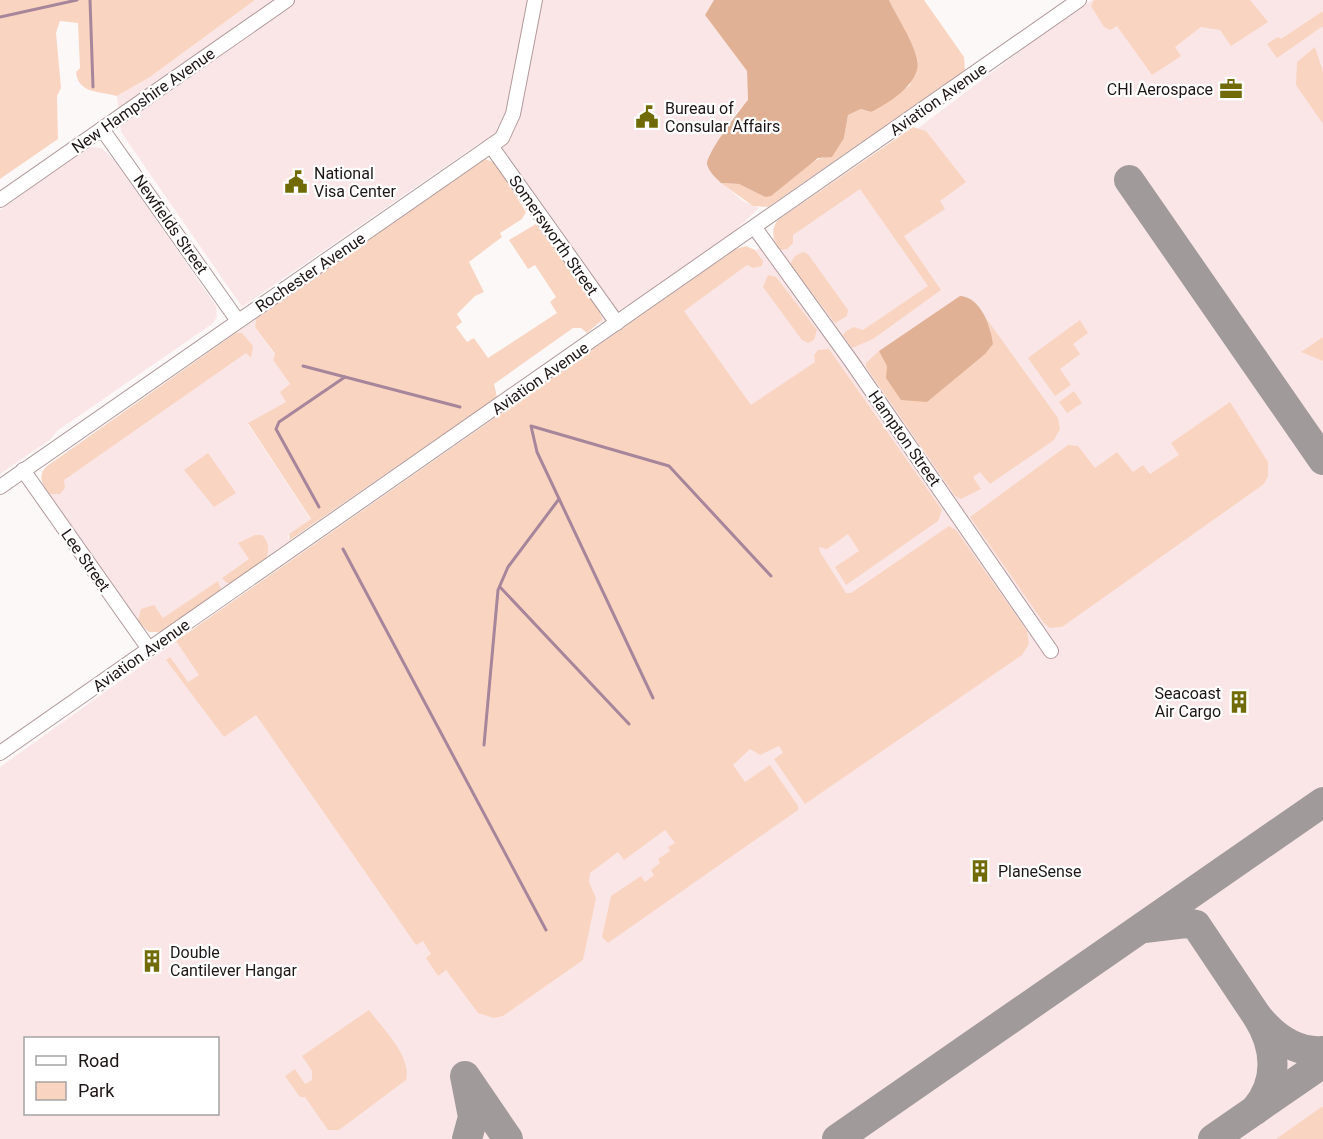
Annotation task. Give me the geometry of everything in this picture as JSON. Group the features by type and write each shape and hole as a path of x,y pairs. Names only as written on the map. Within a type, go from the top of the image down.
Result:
{"street":[{"name":"New Hampshire Avenue","path":"0,200 287,0"},
{"name":"Rochester Avenue","path":"0,487 502,138 510,126 534,0"},
{"name":"Aviation Avenue","path":"0,753 1079,0"},
{"name":"Newfields Street","path":"102,129 238,321"},
{"name":"Somersworth Street","path":"491,146 617,323"},
{"name":"Hampton Street","path":"754,228 851,361 1051,651"},
{"name":"Lee Street","path":"23,470 149,649"}],"shaded area":[{"path":"255,0 714,0 705,15 747,71 748,100 734,115 708,157 715,177 743,201 759,208 729,236 600,324 601,312 481,142 242,307 121,132 117,96 150,77"},
{"path":"714,0 889,0 915,52 917,68 915,76 895,98 878,108 871,112 861,109 848,115 844,138 832,157 818,158 771,196 765,197 739,184 721,183 709,170 708,159 724,132 748,100 747,71 705,15"},
{"path":"1092,0 1323,0 1323,1139 0,1139 0,767 176,641 242,613 680,308 1044,33"},
{"path":"89,147 102,148 114,160 216,306 217,317 212,324 57,431 51,439 0,474 0,210"},
{"path":"960,296 974,302 984,314 993,344 985,354 927,402 901,400 886,378 887,366 879,351"},
{"path":"256,319 255,327 275,355 273,360 290,384 287,402 248,424 311,520 289,534 288,537 291,540 160,632 149,632 143,628 42,483 42,471"}],"green space":[{"path":"0,0 255,0 150,77 117,96 85,88 81,84 76,72 80,68 78,23 60,21 56,33 61,88 57,96 58,139 0,179"},
{"path":"889,0 924,0 964,57 965,70 768,207 753,206 721,183 739,184 765,197 803,168 824,158 844,138 848,115 861,109 871,112 910,85 918,61"},
{"path":"1094,0 1250,0 1268,22 1231,46 1220,30 1201,27 1175,47 1181,56 1152,75 1117,26 1110,30 1104,27 1091,6"},
{"path":"1323,11 1323,26 1277,58 1267,44 1278,37 1281,39"},
{"path":"1315,47 1323,72 1323,124 1296,85 1297,62"},
{"path":"913,127 926,131 966,182 940,201 945,209 904,236 941,290 873,339 852,348 843,335 846,331 854,327 863,330 928,286 860,189 793,235 793,243 787,249 780,250 773,231 778,220"},
{"path":"485,159 495,163 526,212 522,219 500,233 502,237 469,262 484,292 475,296 457,314 462,322 456,327 467,342 474,338 488,358 557,313 550,302 556,297 535,265 528,269 509,240 536,224 599,310 602,320 587,333 581,328 573,328 494,384 497,397 290,540 289,534 311,519 248,423 286,402 280,392 290,384 273,360 275,354 255,327 256,319"},
{"path":"746,246 755,250 763,261 762,266 753,268 747,265 684,311 751,405 815,362 814,355 818,350 829,349 942,510 938,521 846,585 835,567 859,551 848,534 827,549 819,547 846,593 851,593 949,526 956,530 1027,631 1029,644 1022,655 805,804 774,759 783,753 779,746 760,755 750,749 733,765 745,782 770,765 798,806 798,810 608,943 602,937 611,896 641,876 645,882 654,875 651,870 660,863 658,859 670,851 668,847 675,843 665,830 624,860 618,852 590,873 589,882 596,898 583,960 503,1016 494,1018 478,1013 446,970 438,976 426,958 431,954 423,941 416,945 256,715 224,737 166,660 170,657 188,682 199,675 176,641 736,249"},
{"path":"803,252 808,254 848,310 847,316 835,323 790,264 795,256"},
{"path":"768,275 776,277 817,330 814,340 808,343 802,340 763,287"},
{"path":"986,318 1058,418 1060,429 1054,440 990,484 980,472 973,477 981,489 961,499 955,496 866,367 866,363 879,351 888,366 886,372 991,331"},
{"path":"1080,320 1088,333 1073,344 1080,354 1060,369 1071,385 1055,396 1028,358"},
{"path":"236,333 242,333 253,346 251,358 246,353 64,480 65,488 60,494 50,494 41,477 47,466"},
{"path":"1323,337 1323,361 1301,352"},
{"path":"1074,391 1082,403 1067,413 1059,402"},
{"path":"1230,402 1268,462 1268,476 1264,484 1062,627 1050,628 1044,623 970,517 1068,445 1078,446 1095,468 1117,452 1133,472 1143,465 1150,474 1179,455 1171,443"},
{"path":"208,453 236,493 214,507 184,470"},
{"path":"255,535 262,535 266,540 267,557 231,583 227,583 222,578 249,559 238,543"},
{"path":"218,581 221,590 160,632 149,632 138,621 141,609 154,605 163,618"},
{"path":"369,1010 405,1061 406,1080 339,1130 328,1130 305,1097 300,1097 285,1076 295,1069 305,1084 312,1080 312,1071 302,1056"},
{"path":"1323,1106 1323,1139 1276,1139"}],"waterway":[{"path":"0,17 77,0"},
{"path":"90,0 93,87"},
{"path":"303,366 460,407"},
{"path":"319,507 276,429 279,422 345,377"},
{"path":"653,698 537,452 531,426 669,466 771,576"},
{"path":"484,745 498,590 508,567 559,499"},
{"path":"343,549 546,930"},
{"path":"500,587 629,724"}],"taxiway":[{"path":"1129,180 1323,460"},
{"path":"837,1139 1323,802"},
{"path":"1144,928 1186,923 1196,925 1257,1016"},
{"path":"1255,1110 1269,1087 1272,1075 1268,1039 1257,1016 1286,1042 1303,1049 1323,1051"},
{"path":"1213,1139 1323,1063"},
{"path":"467,1139 473,1117 465,1076 508,1139"}],"place":[{"name":"CHI Aerospace","path":"1231,89"},
{"name":"Bureau of Consular Affairs","path":"647,117"},
{"name":"National Visa Center","path":"296,182"},
{"name":"Seacoast Air Cargo","path":"1239,702"},
{"name":"PlaneSense","path":"980,871"},
{"name":"Double Cantilever Hangar","path":"152,961"}]}
